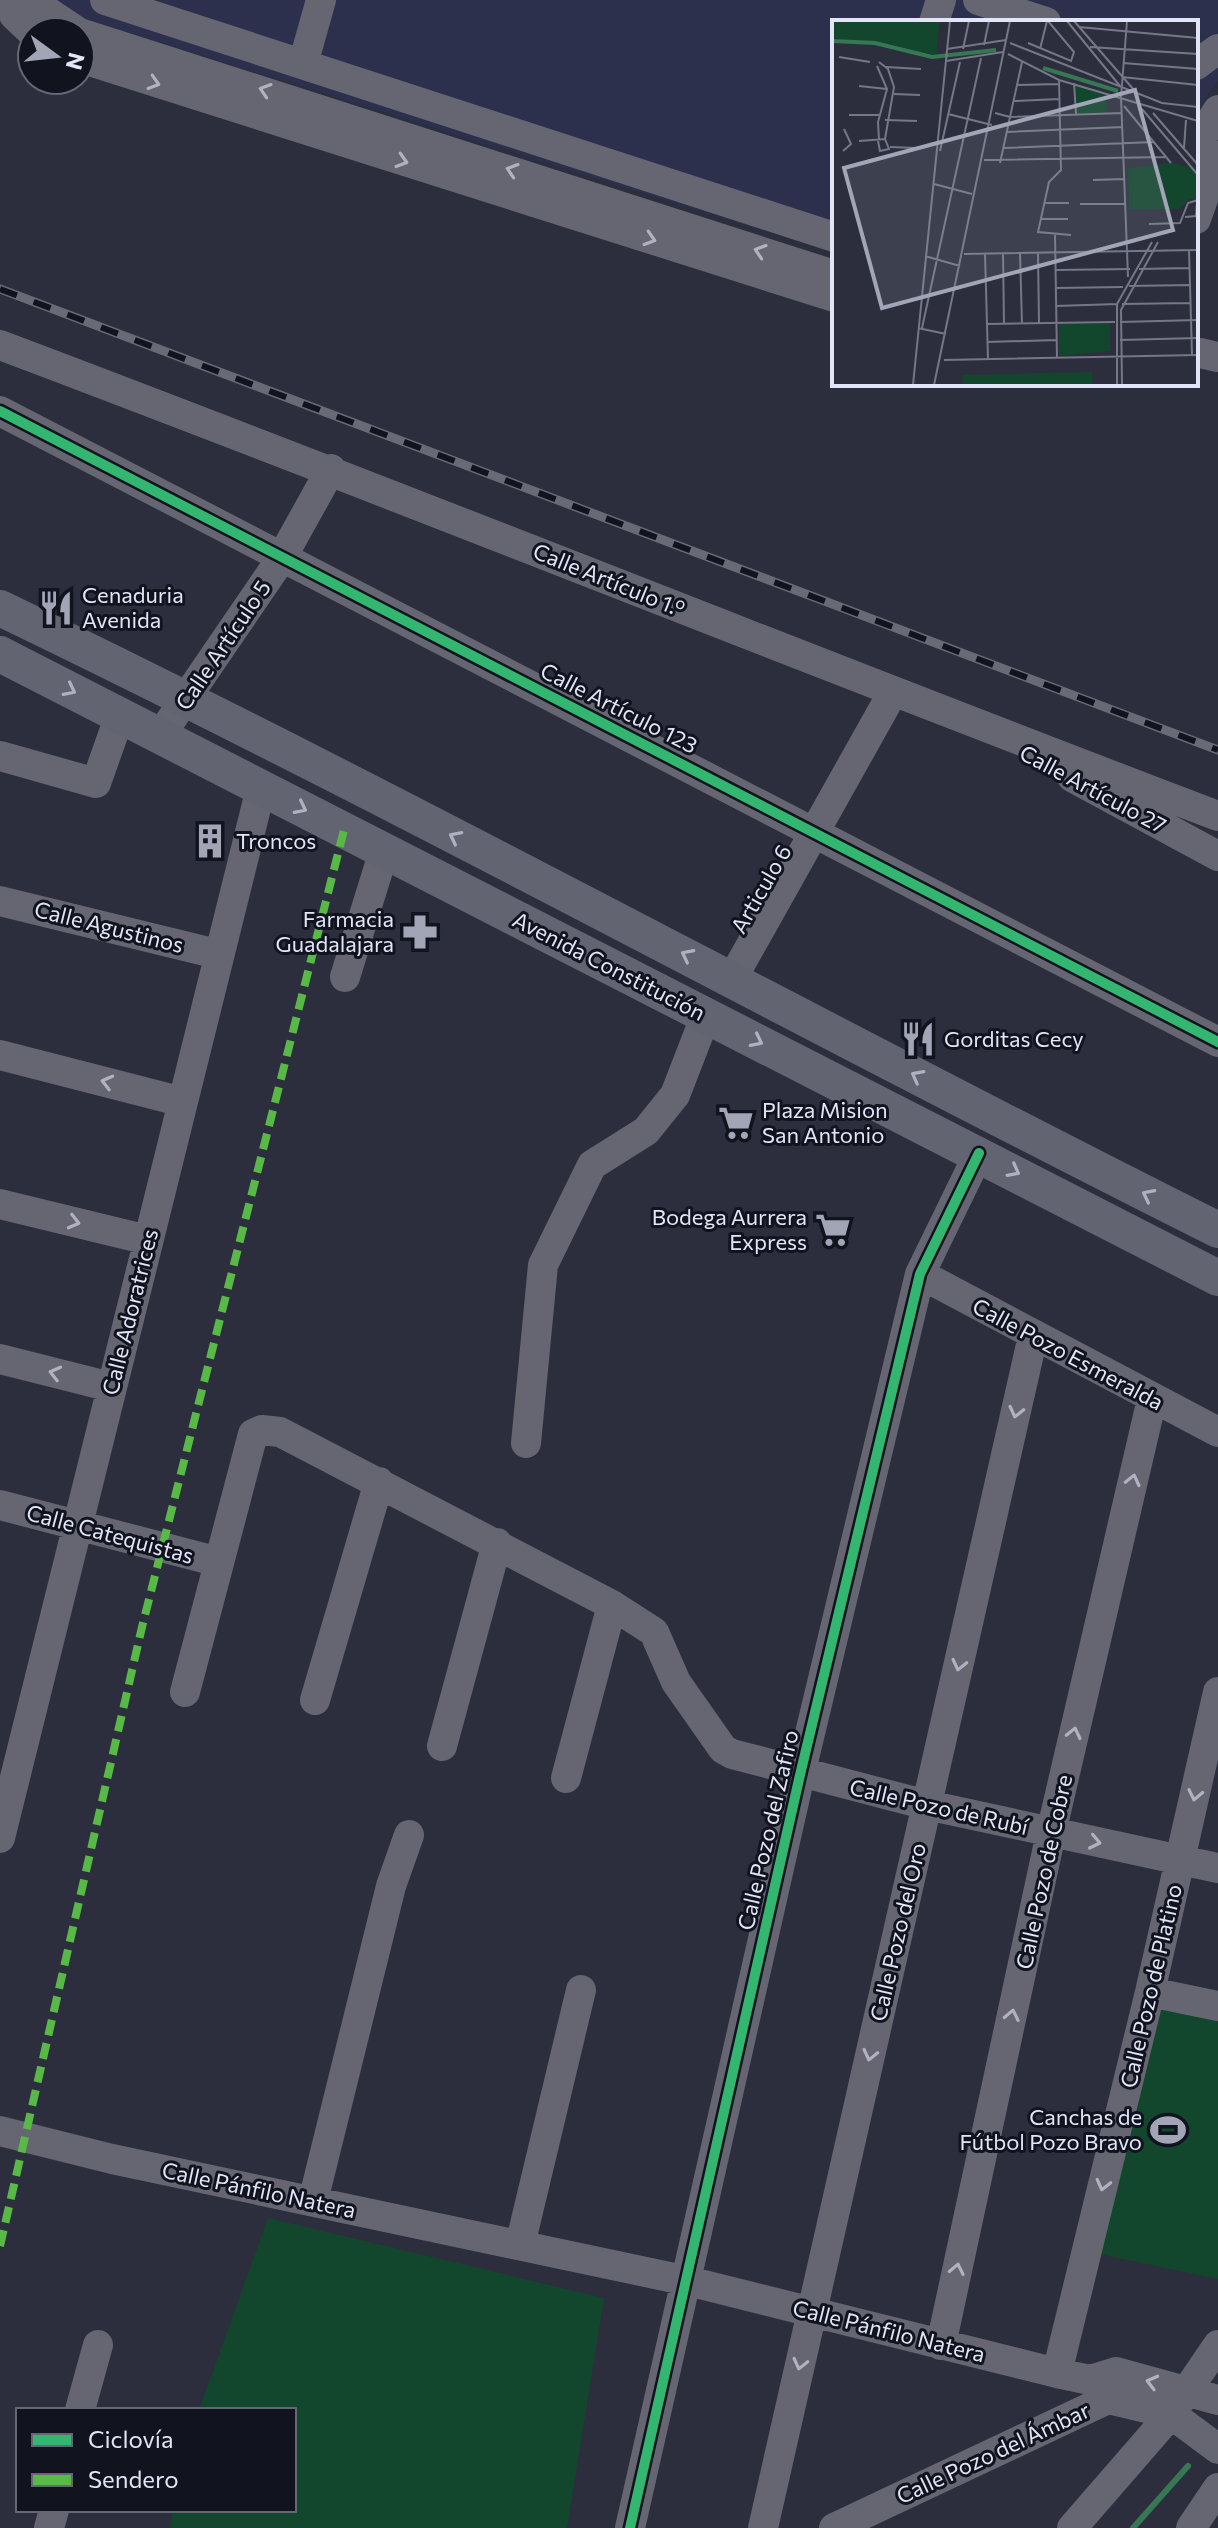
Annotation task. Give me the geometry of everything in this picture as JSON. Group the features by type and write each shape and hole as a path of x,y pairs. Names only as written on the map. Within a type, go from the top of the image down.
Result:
{"main road":[{"name":"Avenida Constitución","path":"0,608 189,699 1218,1230"},
{"name":"Avenida Constitución","path":"0,654 1218,1278"}],"street":[{"path":"38,0 42,8 54,16"},
{"path":"105,0 832,236"},
{"path":"303,64 321,0"},
{"path":"935,20 941,0"},
{"path":"991,11 1036,20"},
{"path":"96,37 832,274"},
{"path":"1198,64 1218,49"},
{"path":"96,63 832,296"},
{"path":"1198,150 1218,110"},
{"path":"1198,213 1218,156"},
{"name":"Calle Artículo 1.º","path":"0,345 331,469 968,722 1218,816"},
{"name":"Calle Artículo 123","path":"0,411 281,559 817,831 1218,1042"},
{"name":"Calle Artículo 5","path":"160,736 189,699 281,559 331,469"},
{"name":"Articulo 6","path":"732,979 893,692"},
{"path":"0,756 96,783 120,715"},
{"name":"Calle Artículo 27","path":"968,722 1218,856"},
{"name":"Calle Adoratrices","path":"0,1838 217,954 261,788"},
{"path":"345,977 384,851"},
{"name":"Calle Agustinos","path":"0,901 217,954"},
{"path":"526,1443 543,1265 592,1165 646,1131 675,1095 706,1015"},
{"path":"0,1055 183,1102"},
{"name":"Calle Pozo del Zafiro","path":"630,2528 800,1775 920,1274 979,1153"},
{"path":"0,1204 148,1240"},
{"name":"Calle Pozo Esmeralda","path":"920,1274 1218,1432"},
{"name":"Calle Pozo del Oro","path":"763,2528 1033,1336"},
{"path":"0,1359 111,1387"},
{"name":"Calle Pozo de Cobre","path":"941,2345 1051,1833 1152,1399"},
{"name":"Calle Pozo de Rubí","path":"219,1562 253,1434 262,1430 280,1432 497,1543 612,1605 654,1632 676,1682 723,1749 800,1775 1218,1868"},
{"path":"315,1700 379,1482"},
{"name":"Calle Catequistas","path":"0,1505 219,1562"},
{"path":"442,1746 497,1543"},
{"path":"185,1692 219,1562"},
{"path":"566,1778 612,1605"},
{"name":"Calle Pozo de Platino","path":"1057,2373 1150,1992 1218,1692"},
{"path":"313,2201 391,1886 409,1835"},
{"path":"520,2245 581,1990"},
{"path":"1150,1992 1218,2006"},
{"name":"Calle Pánfilo Natera","path":"0,2131 112,2159 688,2281 1180,2403 1218,2400"},
{"path":"81,2408 98,2345"},
{"path":"1072,2528 1180,2403 1218,2345"},
{"name":"Calle Pozo del Ámbar","path":"834,2528 1104,2384"},
{"path":"1180,2403 1218,2449"},
{"path":"1200,2523 1218,2488"}],"shaded area":[{"path":"55,0 1218,0 1218,81 1198,109 1198,20 832,20 832,252 96,22 96,16 81,16"}],"green space":[{"name":"Canchas de Fútbol Pozo Bravo","path":"1151,1994 1218,2008 1218,2279 1090,2252"},
{"path":"268,2218 604,2298 567,2528 170,2528 173,2512 296,2512 296,2408 200,2408"}],"waterway":[{"path":"1133,2528 1188,2466"}],"railway":[{"path":"0,289 1218,750"}],"marked path":[{"path":"0,2246 142,1627 344,830"}],"cycle path":[{"path":"0,411 1218,1042"},
{"path":"630,2528 800,1775 920,1274 979,1153"}],"place":[{"name":"Cenaduria Avenida","path":"56,608"},
{"name":"Troncos","path":"210,841"},
{"name":"Farmacia Guadalajara","path":"420,932"},
{"name":"Gorditas Cecy","path":"918,1039"},
{"name":"Plaza Mision San Antonio","path":"736,1123"},
{"name":"Bodega Aurrera Express","path":"833,1230"},
{"name":"Canchas de Fútbol Pozo Bravo","path":"1168,2130"}]}
